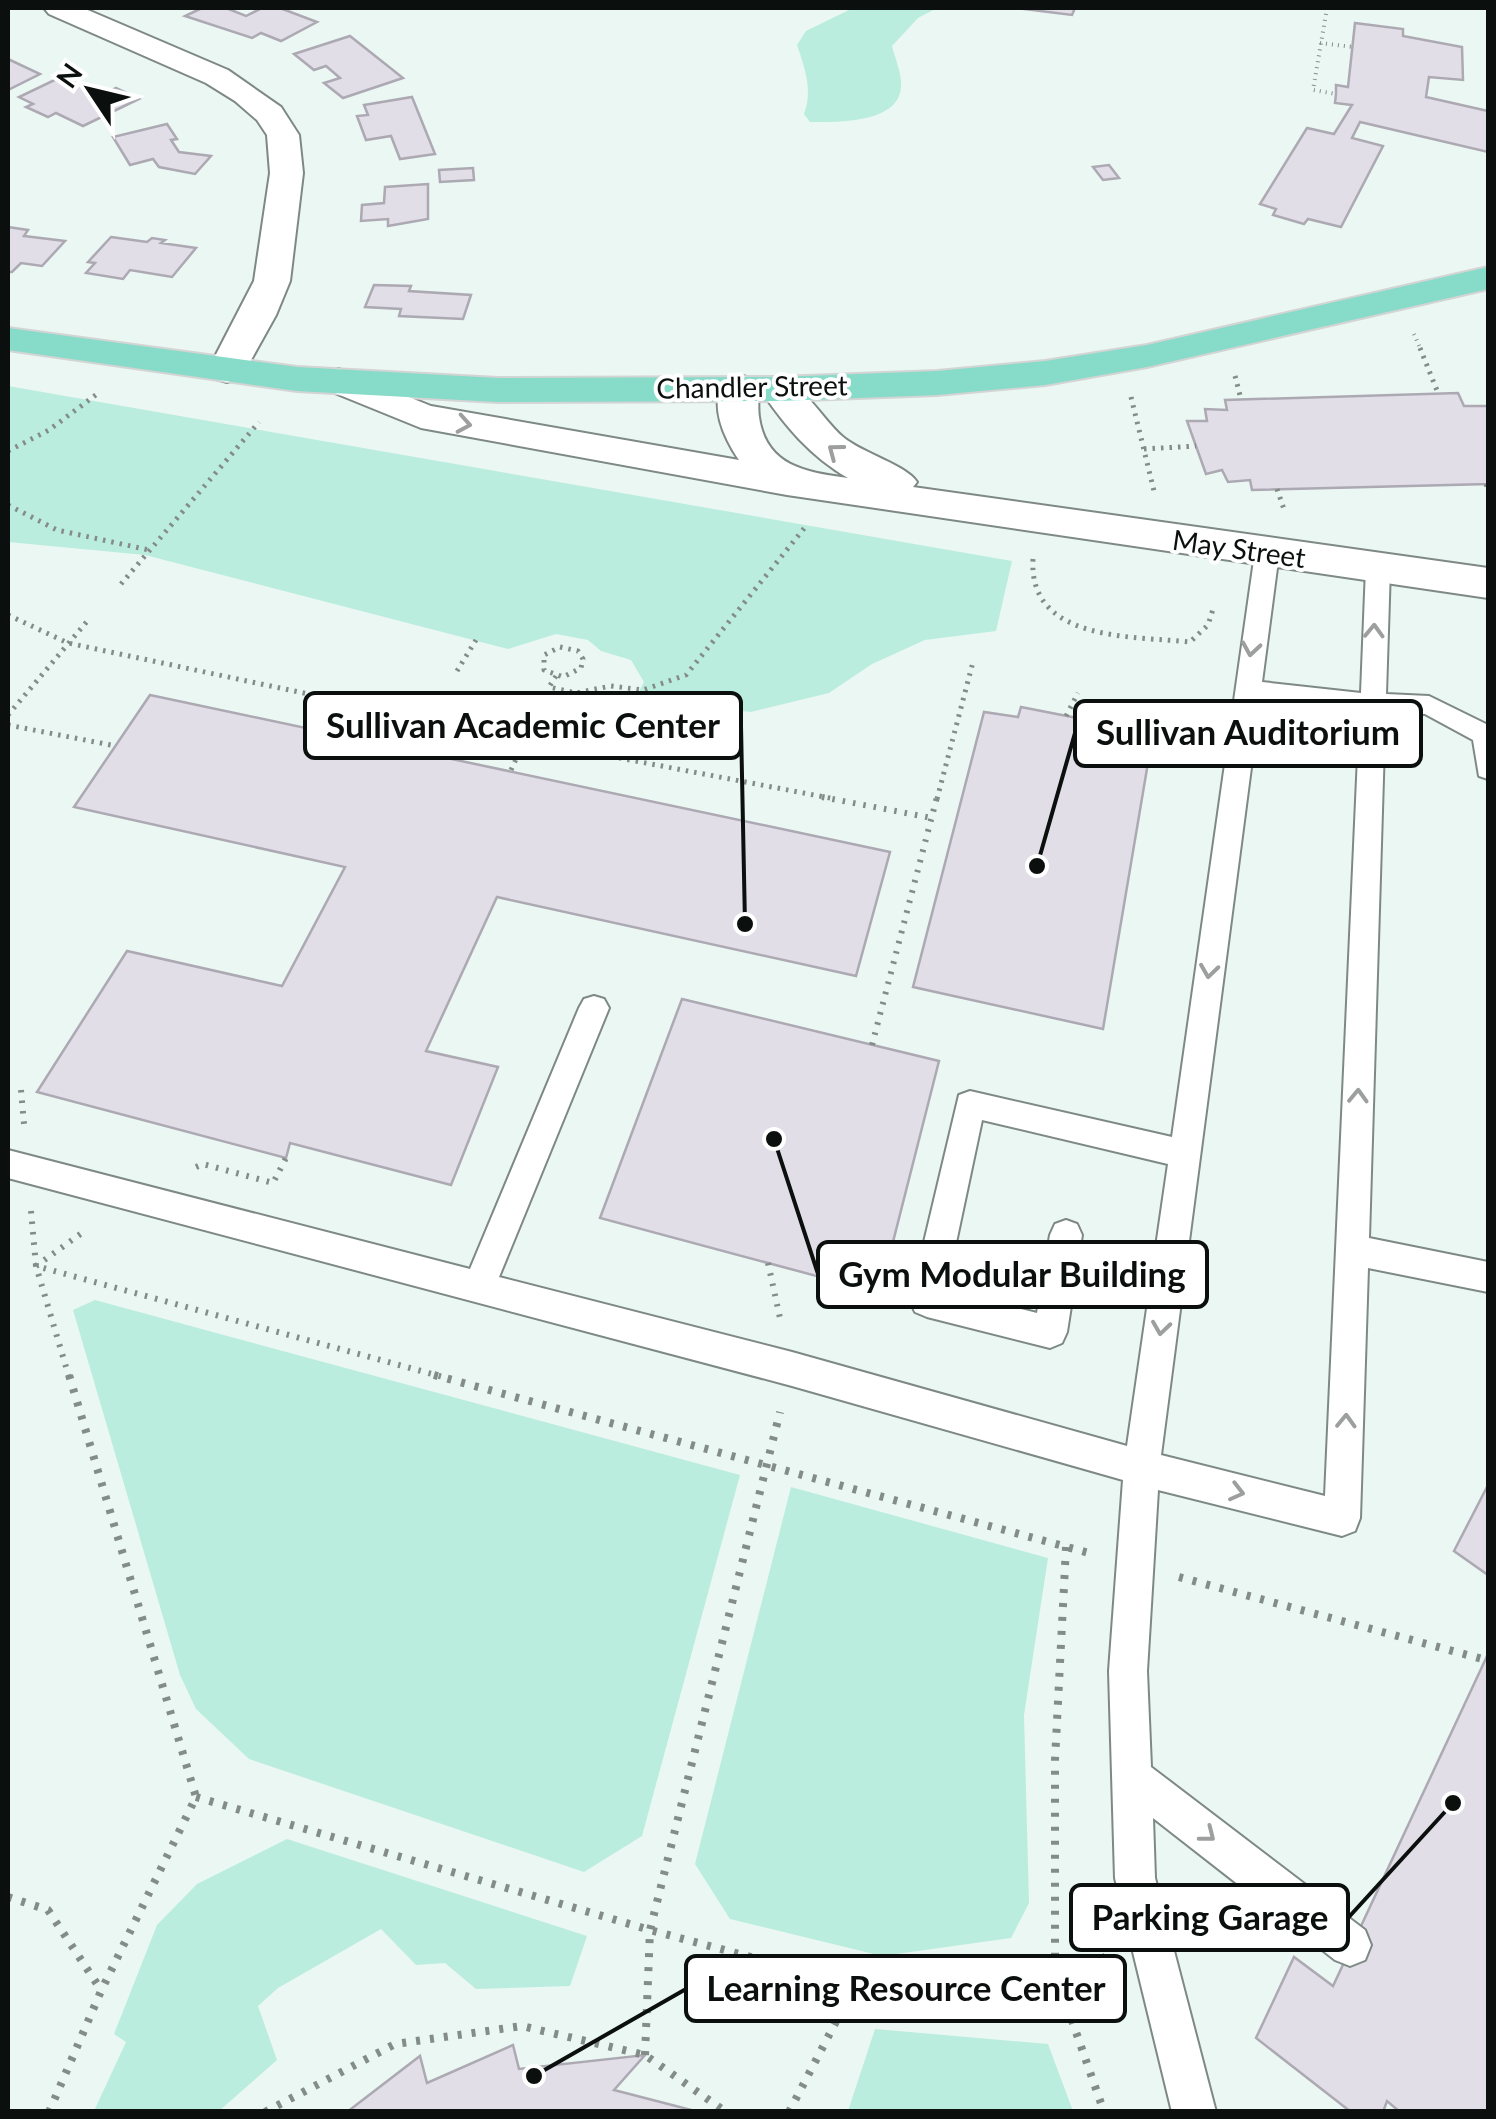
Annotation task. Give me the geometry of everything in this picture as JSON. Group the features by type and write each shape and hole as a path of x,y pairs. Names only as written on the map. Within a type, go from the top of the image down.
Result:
{"main road":[{"name":"Chandler Street","path":"8,339 339,382 498,390 937,383 1045,373 1147,356 1488,278"}],"street":[{"path":"60,8 196,65 233,86 264,109 284,136 286,171 272,279 227,370"},
{"name":"May Street","path":"339,382 421,416 787,482 1488,583"},
{"path":"759,388 736,418 757,460 787,482"},
{"name":"May Street","path":"759,388 831,450 868,474 990,511"}],"lane":[{"path":"1194,2112 1135,1878 1128,1670 1142,1468 1267,553"},
{"path":"8,1164 792,1368 1142,1468 1342,1518 1378,568"},
{"path":"1247,689 1429,705 1486,735 1488,769"},
{"path":"479,1286 594,1008"},
{"path":"1066,1235 1050,1332 928,1301 970,1104 1185,1154"},
{"path":"1352,1250 1488,1277"},
{"path":"1131,1776 1350,1945"}],"path":[{"path":"1327,8 1313,90 1336,94"},
{"path":"1320,42 1353,47"},
{"path":"1410,324 1438,393"},
{"path":"1231,364 1242,399"},
{"path":"1128,386 1156,500"},
{"path":"8,452 49,430 98,394"},
{"path":"121,584 259,422"},
{"path":"1144,449 1196,446"},
{"path":"8,506 44,526 149,550"},
{"path":"556,676 549,688 576,693 611,686 643,690 686,675 813,518"},
{"path":"1034,558 1030,576 1042,598 1071,626 1190,642 1208,625 1218,590"},
{"path":"8,615 68,643 525,740 932,818"},
{"path":"8,715 90,619"},
{"path":"457,671 476,640"},
{"path":"560,647 578,651 584,659 581,668 570,675 556,676 542,666 544,655 560,647"},
{"path":"872,1045 972,662"},
{"path":"1066,716 1078,693"},
{"path":"428,719 434,709"},
{"path":"8,724 116,746"},
{"path":"510,770 525,740"},
{"path":"36,1266 132,1196 203,1164 273,1183 286,1158"},
{"path":"645,2055 650,1930 792,1368 768,1263"},
{"path":"36,1266 1486,1660"},
{"path":"36,1266 196,1797 101,1991 49,2112"},
{"path":"1066,1547 1055,1760 1055,1972 1104,2112"},
{"path":"196,1797 650,1930 855,1984 1017,1984 1151,1942 1233,1905"},
{"path":"8,1897 48,1910 101,1991"},
{"path":"788,2112 855,1984"},
{"path":"266,2112 395,2044 522,2026 645,2055 726,2112"}],"green space":[{"path":"853,8 937,8 918,18 892,46 901,86 890,108 865,118 810,122 804,114 808,88 797,45 806,31"},
{"path":"8,386 1012,561 996,631 925,640 872,664 829,693 751,712 635,699 644,682 631,660 601,651 588,640 556,634 508,649 145,555 8,542"},
{"path":"95,1300 740,1475 642,1836 584,1872 249,1759 196,1709 180,1675 73,1310"},
{"path":"791,1487 1048,1558 1024,1715 1029,1903 1011,1938 882,1956 730,1919 695,1864"},
{"path":"287,1839 587,1936 570,1986 476,1989 445,1963 416,1965 381,1929 278,1988 258,2006 277,2060 219,2111 94,2111 126,2042 114,2034 157,1925 197,1884"},
{"path":"875,2029 1048,2044 1073,2111 848,2111"}],"building":[{"path":"202,8 226,8 246,16 262,8 280,8 317,22 281,41 261,33 252,38 185,16"},
{"path":"1016,8 1075,8 1072,15"},
{"path":"1355,23 1403,29 1403,36 1462,47 1463,80 1429,77 1426,97 1488,111 1488,152 1360,122 1352,138 1383,146 1341,227 1308,219 1304,224 1273,215 1276,209 1260,204 1307,128 1334,134 1352,105 1335,103 1336,85 1348,87"},
{"path":"350,36 403,78 343,98 324,83 340,78 326,66 314,70 294,54"},
{"path":"8,59 40,74 8,90"},
{"path":"65,75 100,96 116,88 139,99 83,126 56,113 48,117 26,107 33,104 19,97"},
{"path":"412,97 435,154 400,159 391,136 366,140 357,116 368,115 364,105"},
{"path":"167,124 177,139 171,140 179,152 211,156 195,174 159,167 153,159 130,165 113,137"},
{"path":"1109,165 1119,178 1103,180 1093,167"},
{"path":"473,168 474,180 440,182 439,170"},
{"path":"428,184 428,219 388,226 388,219 361,221 362,205 384,203 385,187"},
{"path":"8,227 28,230 24,236 65,241 42,266 21,263 8,272"},
{"path":"111,237 147,242 152,238 196,248 172,277 130,270 123,279 86,273 95,263 88,262"},
{"path":"374,285 471,295 463,319 399,316 401,309 365,307"},
{"path":"1458,393 1464,406 1488,406 1488,484 1252,490 1250,480 1228,482 1222,470 1206,474 1187,421 1207,421 1205,409 1227,410 1225,400"},
{"path":"150,695 890,852 856,976 497,897 426,1051 498,1067 451,1185 290,1143 286,1158 37,1092 127,951 282,986 345,867 74,807"},
{"path":"1021,707 1113,725 1110,737 1151,745 1103,1029 913,987 984,712 1018,717"},
{"path":"682,999 939,1061 880,1293 600,1218"},
{"path":"1488,1485 1488,1575 1454,1551"},
{"path":"1488,1654 1488,2112 1400,2112 1387,2101 1383,2112 1351,2112 1256,2038 1294,1957 1333,1986"},
{"path":"513,2045 519,2069 645,2055 614,2090 699,2112 347,2112 420,2056 427,2083"}],"place":[{"name":"Sullivan Auditorium","path":"1037,866"},
{"name":"Sullivan Academic Center","path":"745,924"},
{"name":"Gym Modular Building","path":"774,1139"},
{"name":"Parking Garage","path":"1453,1803"},
{"name":"Learning Resource Center","path":"534,2076"}]}
